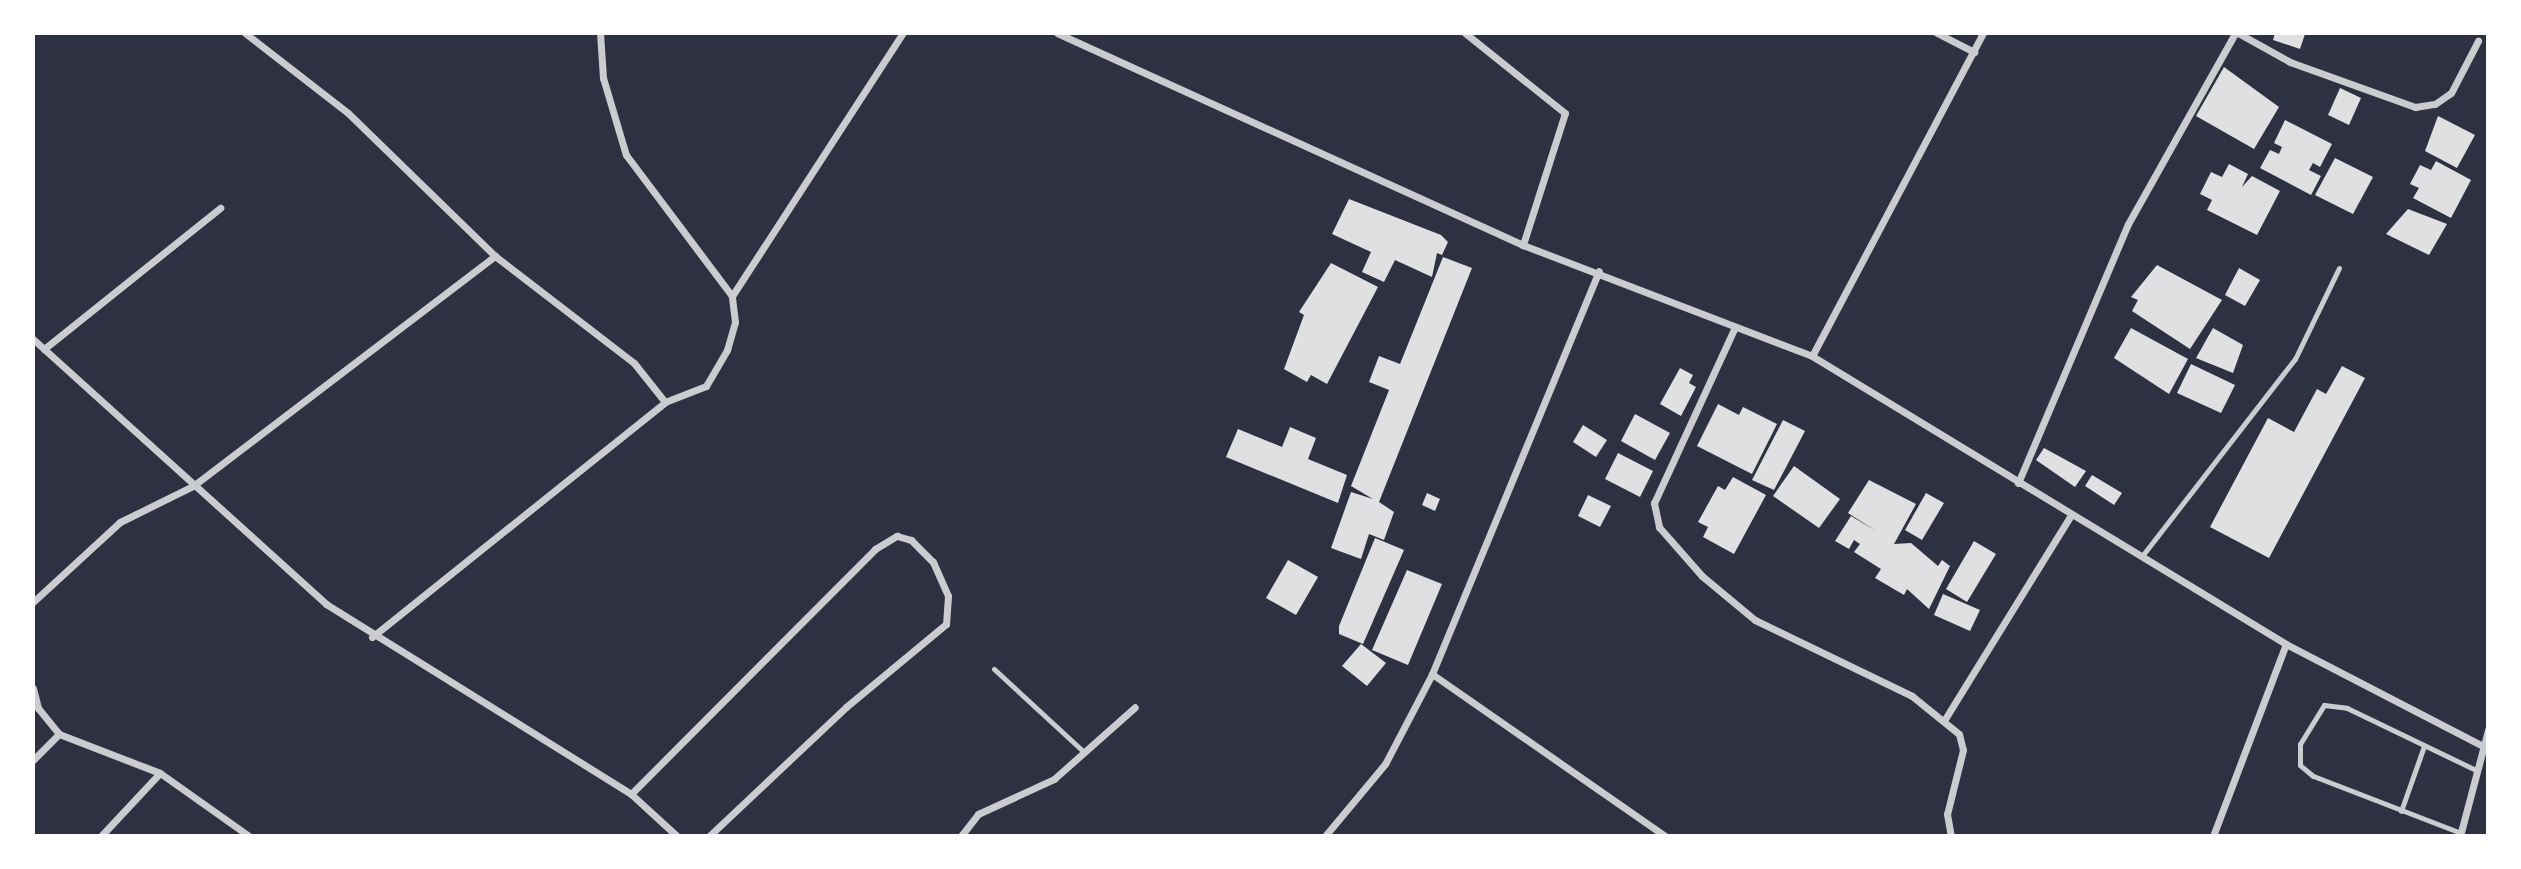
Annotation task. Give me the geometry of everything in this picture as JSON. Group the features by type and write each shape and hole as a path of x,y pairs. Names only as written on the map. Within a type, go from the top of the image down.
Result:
{"street":[{"path":"245,33 348,113 495,256 634,363 665,402"},
{"path":"600,33 603,78 626,155 732,296"},
{"path":"372,637 665,402 706,386 732,331 732,296 903,33"},
{"path":"1057,33 1523,245 1599,271 1812,356 2286,644 2483,746"},
{"path":"1465,33 1565,113 1523,245"},
{"path":"1937,33 1974,52"},
{"path":"1812,356 1983,33"},
{"path":"2018,483 2128,224 2236,33 2290,62 2416,107 2435,104 2451,93 2477,41"},
{"path":"44,349 220,208"},
{"path":"33,602 120,522 193,486 495,256"},
{"path":"1325,836 1385,764 1432,674 1599,271"},
{"path":"1735,327 1654,503 1659,527 1702,576 1755,620 1912,696 1945,719 1963,750 1947,814 1951,836"},
{"path":"33,340 193,486 372,637 631,794 677,836"},
{"path":"1945,719 2071,514"},
{"path":"631,794 875,549 897,536 911,540 933,562 948,596 946,624 846,707 709,836"},
{"path":"2213,836 2286,644"},
{"path":"1432,674 1665,836"},
{"path":"33,688 38,708 59,734 160,773 249,836"},
{"path":"961,836 978,814 1054,779 1135,707"},
{"path":"2460,835 2488,730"},
{"path":"33,760 59,734"},
{"path":"101,836 160,773"}],"lane":[{"path":"2142,556 2295,359 2339,268"},
{"path":"994,669 1084,752"},
{"path":"2460,835 2313,776 2300,765 2300,744 2324,705 2347,708 2476,770"},
{"path":"2401,811 2424,746"}],"building":[{"path":"2275,33 2305,34 2300,49 2273,40"},
{"path":"2224,67 2279,107 2254,149 2196,116"},
{"path":"2340,88 2361,98 2349,125 2328,115"},
{"path":"2438,116 2475,135 2457,168 2425,151"},
{"path":"2285,120 2332,144 2320,167 2313,163 2309,170 2321,176 2311,195 2260,168 2270,150 2279,154 2282,147 2274,143"},
{"path":"2335,158 2373,177 2353,214 2315,195"},
{"path":"2436,161 2471,180 2451,218 2413,198 2419,188 2410,184 2420,165 2431,170"},
{"path":"2229,164 2248,174 2242,187 2252,176 2280,191 2257,235 2207,210 2212,200 2200,194 2211,172 2222,177"},
{"path":"1349,199 1441,235 1448,242 1442,255 1437,253 1432,277 1395,260 1384,282 1362,272 1371,252 1332,234"},
{"path":"2408,209 2447,224 2429,255 2386,234"},
{"path":"1443,257 1472,268 1379,502 1394,512 1384,540 1369,534 1361,559 1331,548 1351,492 1373,499 1351,486 1389,390 1369,382 1379,356 1400,364"},
{"path":"1331,263 1378,287 1327,384 1311,375 1307,382 1284,369 1304,315 1299,312"},
{"path":"2157,265 2222,300 2190,349 2132,311 2138,300 2131,297"},
{"path":"2239,268 2260,280 2245,306 2225,295"},
{"path":"2131,328 2188,359 2169,394 2114,358"},
{"path":"2213,328 2243,345 2233,373 2196,358"},
{"path":"2191,364 2235,385 2221,413 2177,393"},
{"path":"2342,366 2365,378 2269,558 2210,527 2268,418 2294,432 2317,389 2326,394"},
{"path":"1680,368 1693,375 1689,383 1696,387 1681,416 1660,404"},
{"path":"1718,404 1739,415 1743,407 1777,424 1752,474 1697,446"},
{"path":"1635,414 1670,433 1655,460 1621,441"},
{"path":"1783,420 1805,431 1774,490 1752,480"},
{"path":"1583,425 1607,440 1596,457 1573,442"},
{"path":"1290,427 1316,438 1308,459 1347,475 1338,503 1226,457 1238,429 1282,447"},
{"path":"2044,448 2086,471 2075,487 2036,460"},
{"path":"1618,453 1653,471 1640,497 1605,479"},
{"path":"1794,466 1840,499 1819,528 1773,496"},
{"path":"2092,475 2122,493 2114,505 2085,486"},
{"path":"1733,477 1766,495 1734,554 1703,537 1708,527 1698,522 1718,486 1725,490"},
{"path":"1869,480 1916,504 1894,544 1911,543 1938,566 1942,560 1950,566 1929,609 1907,589 1904,595 1875,578 1881,569 1854,552 1860,544 1854,540 1849,549 1835,541 1851,516 1876,531 1848,513"},
{"path":"1427,493 1440,499 1435,511 1422,505"},
{"path":"1926,493 1944,503 1922,540 1905,530"},
{"path":"1588,495 1611,506 1600,527 1578,516"},
{"path":"1375,538 1404,550 1363,644 1339,634 1339,626"},
{"path":"1974,541 1996,554 1967,602 1946,589"},
{"path":"1288,560 1318,577 1296,615 1266,598"},
{"path":"1407,570 1442,584 1408,665 1372,650"},
{"path":"1943,594 1980,610 1970,631 1934,615"},
{"path":"1361,644 1386,663 1367,686 1342,666"}]}
